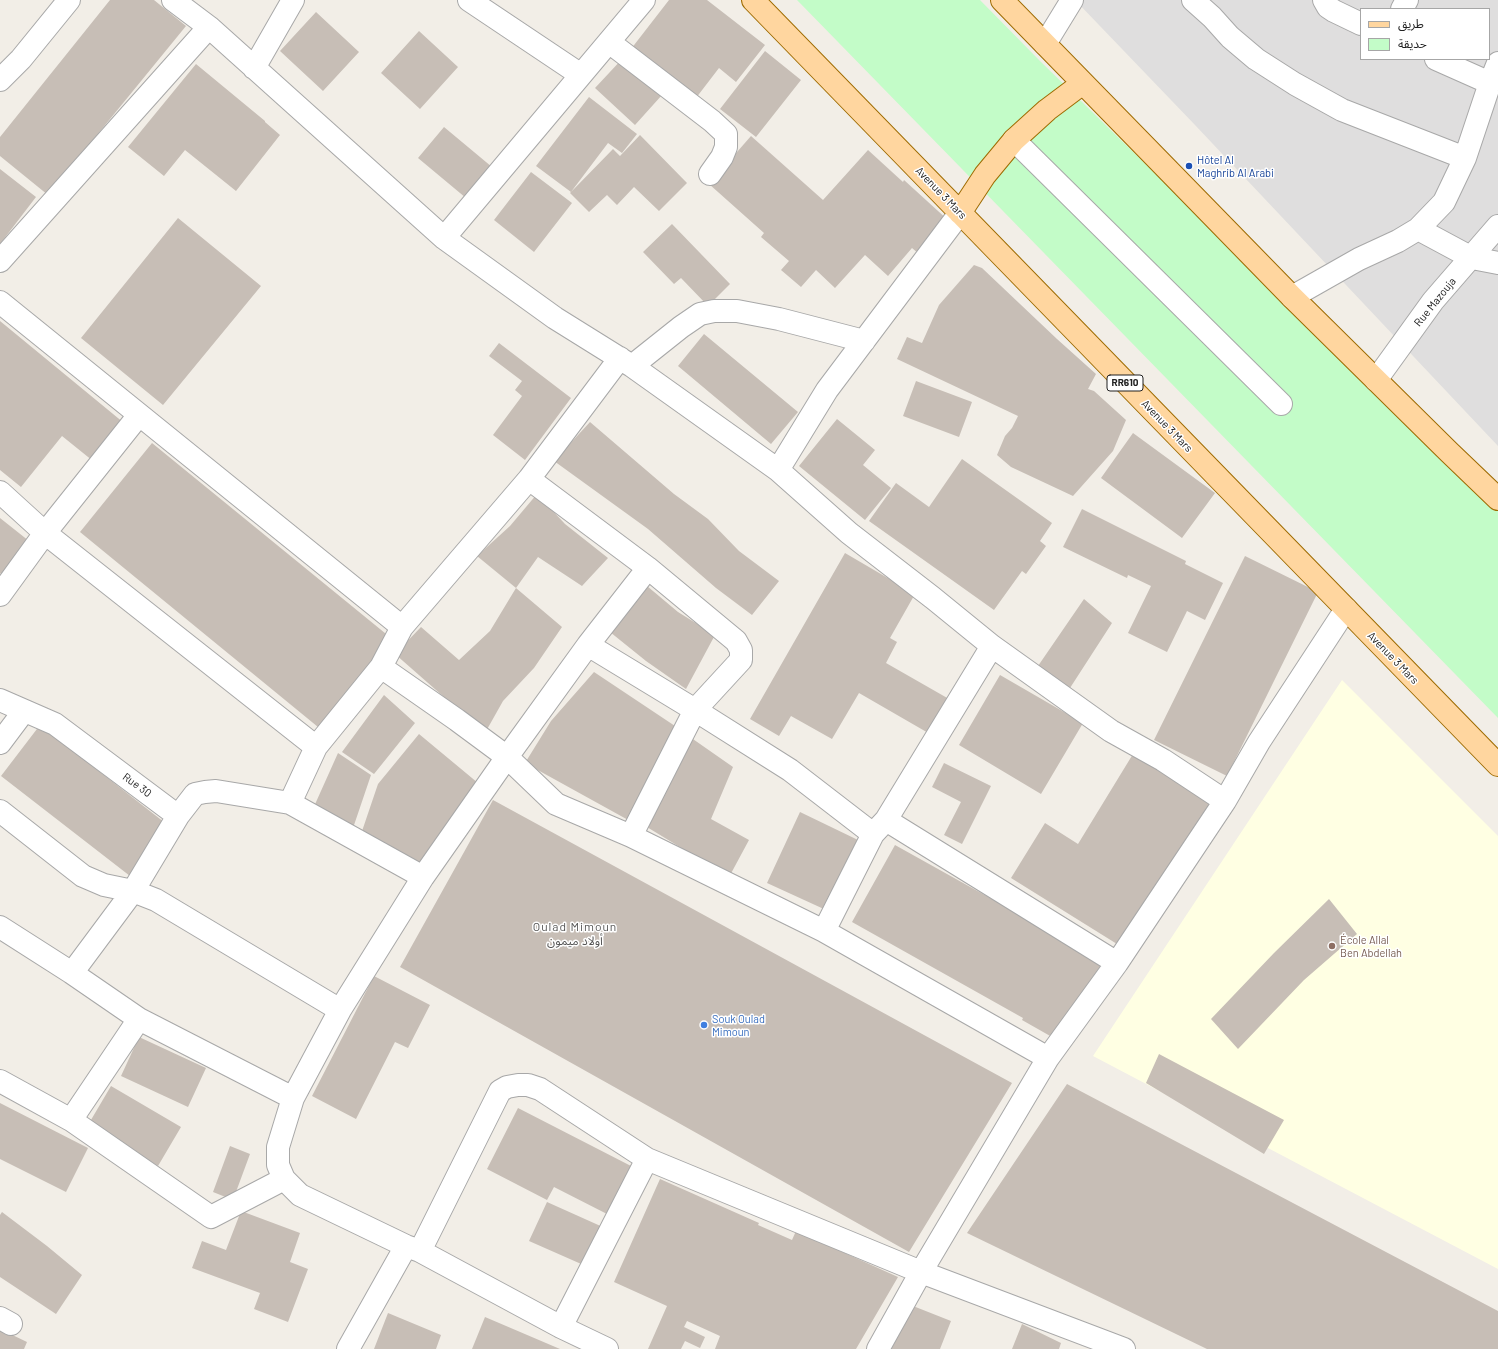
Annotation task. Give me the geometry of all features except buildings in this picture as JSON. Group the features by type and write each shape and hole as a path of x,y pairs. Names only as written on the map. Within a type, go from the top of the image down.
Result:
{"main road":[{"name":"Avenue 3 Mars","path":"753,0 1498,765"},
{"path":"1002,0 1292,297 1498,499"},
{"path":"960,213 985,175 1014,140 1047,110 1083,83"}],"street":[{"path":"0,80 20,59 69,0"},
{"path":"173,0 209,27 444,238 555,318 626,362 778,470 849,533 992,646 1111,730 1163,760 1225,801"},
{"path":"254,68 293,0"},
{"path":"469,0 581,75"},
{"path":"444,238 644,0"},
{"path":"1046,44 1072,0"},
{"path":"1193,0 1212,17 1230,37 1256,59 1295,84 1342,110 1465,158"},
{"path":"1324,0 1328,7 1334,11 1360,24"},
{"path":"0,260 209,27"},
{"path":"609,42 712,121 726,134 726,147 722,157 710,174"},
{"path":"1438,60 1490,83"},
{"path":"1292,297 1418,229 1444,202 1465,158 1498,63"},
{"path":"1014,140 1281,404"},
{"path":"778,470 828,390 960,213"},
{"name":"Rue Mazouja","path":"1376,380 1433,301 1472,258 1498,226"},
{"path":"1418,229 1472,258 1498,263"},
{"path":"0,302 139,416 402,627"},
{"path":"290,803 316,747 381,667 402,627 529,479 626,362 700,314 714,311 737,311 772,318 864,341"},
{"path":"0,595 45,533 139,416"},
{"path":"529,479 648,568 736,641 741,650 740,660 694,710 631,836"},
{"path":"0,492 45,533 316,747"},
{"path":"607,1349 561,1327 413,1249 300,1195 284,1179 278,1165 278,1147 293,1098 340,1010 423,877 588,645 648,568"},
{"path":"878,1349 921,1272 1048,1058 1117,964 1225,801 1259,742 1346,609"},
{"path":"588,645 880,827 1117,964"},
{"path":"824,931 880,827 992,646"},
{"path":"381,667 507,757 556,804 631,836 824,931 1048,1058"},
{"name":"Rue 30","path":"0,700 55,724 95,756 178,816"},
{"path":"0,743 24,711"},
{"path":"72,973 133,891 178,816 196,794 216,791 290,803 423,877"},
{"path":"0,811 83,876 104,886 133,891 156,900 340,1010"},
{"path":"0,927 72,973 139,1019 293,1098"},
{"path":"71,1120 139,1019"},
{"path":"0,1081 71,1120 211,1217 284,1179"},
{"path":"348,1349 413,1249 500,1091 507,1087 528,1085 540,1089 646,1159 921,1272 1124,1349"},
{"path":"561,1327 646,1159"}],"shaded area":[{"path":"1075,0 1498,0 1498,446 1195,125"},
{"name":"École Allal Ben Abdellah","path":"1342,680 1498,836 1498,1269 1093,1056"}],"green space":[{"path":"797,0 980,0 1040,61 1498,508 1498,718"}],"place":[{"name":"Hôtel Al Maghrib Al Arabi","path":"1189,166"},
{"name":"École Allal Ben Abdellah","path":"1332,946"},
{"name":"Souk Oulad Mimoun","path":"704,1025"}],"district":[{"name":"Oulad Mimoun أولاد ميمون","path":"575,934"}]}
